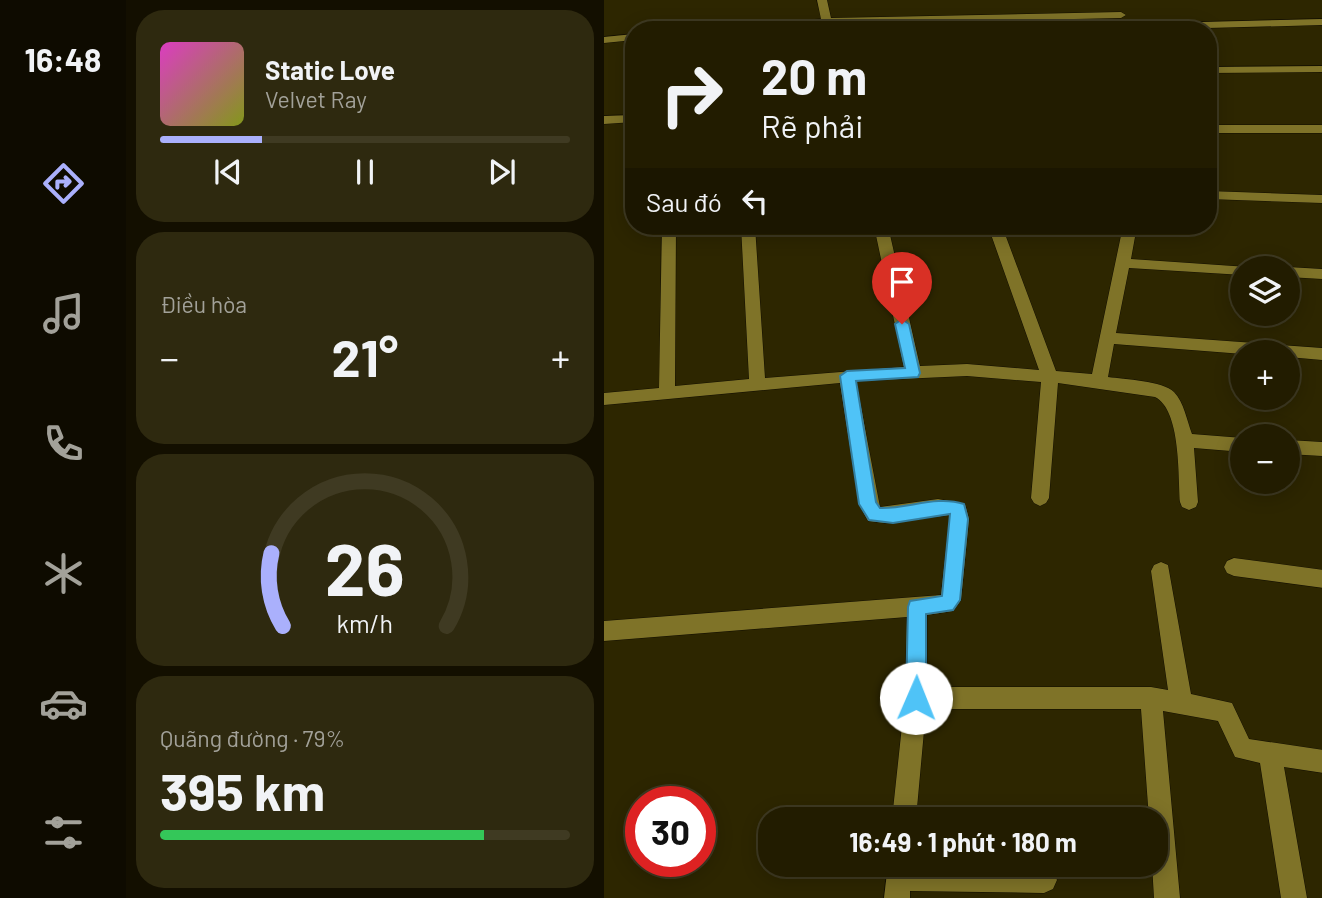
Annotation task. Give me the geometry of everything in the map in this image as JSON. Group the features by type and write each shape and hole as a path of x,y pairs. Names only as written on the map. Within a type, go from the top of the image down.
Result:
{"street":[{"path":"822,0 826,21"},
{"path":"1119,0 1122,21"},
{"path":"1217,23 1322,22"},
{"path":"604,40 625,38"},
{"path":"1217,70 1322,69"},
{"path":"604,120 625,119"},
{"path":"1217,129 1322,129"},
{"path":"1217,195 1322,199"},
{"path":"668,394 669,235"},
{"path":"749,235 757,385"},
{"path":"883,235 913,373"},
{"path":"998,235 1050,377 1040,498"},
{"path":"1099,382 1129,235"},
{"path":"1125,263 1230,269"},
{"path":"1300,273 1322,274"},
{"path":"1110,338 1322,354"},
{"path":"604,399 847,376 967,370 1099,382 1168,396 1185,440 1189,502"},
{"path":"604,631 917,607 946,604 951,600 960,519 958,509 947,506 893,516 875,515 868,504 847,376"},
{"path":"1185,440 1230,443"},
{"path":"1300,448 1322,449"},
{"path":"1235,567 1322,579"},
{"path":"1162,571 1181,702"},
{"path":"905,807 916,698 917,607"},
{"path":"916,698 1151,698 1181,702 1224,711 1229,715 1235,738 1243,749 1322,762"},
{"path":"1151,698 1167,898"},
{"path":"1270,755 1294,898"},
{"path":"898,880 1044,880"}],"route":[{"path":"902,324 913,373 847,376 868,504 875,515 893,516 947,506 958,509 960,519 952,571 951,600 946,604 917,607 916,698"}]}
